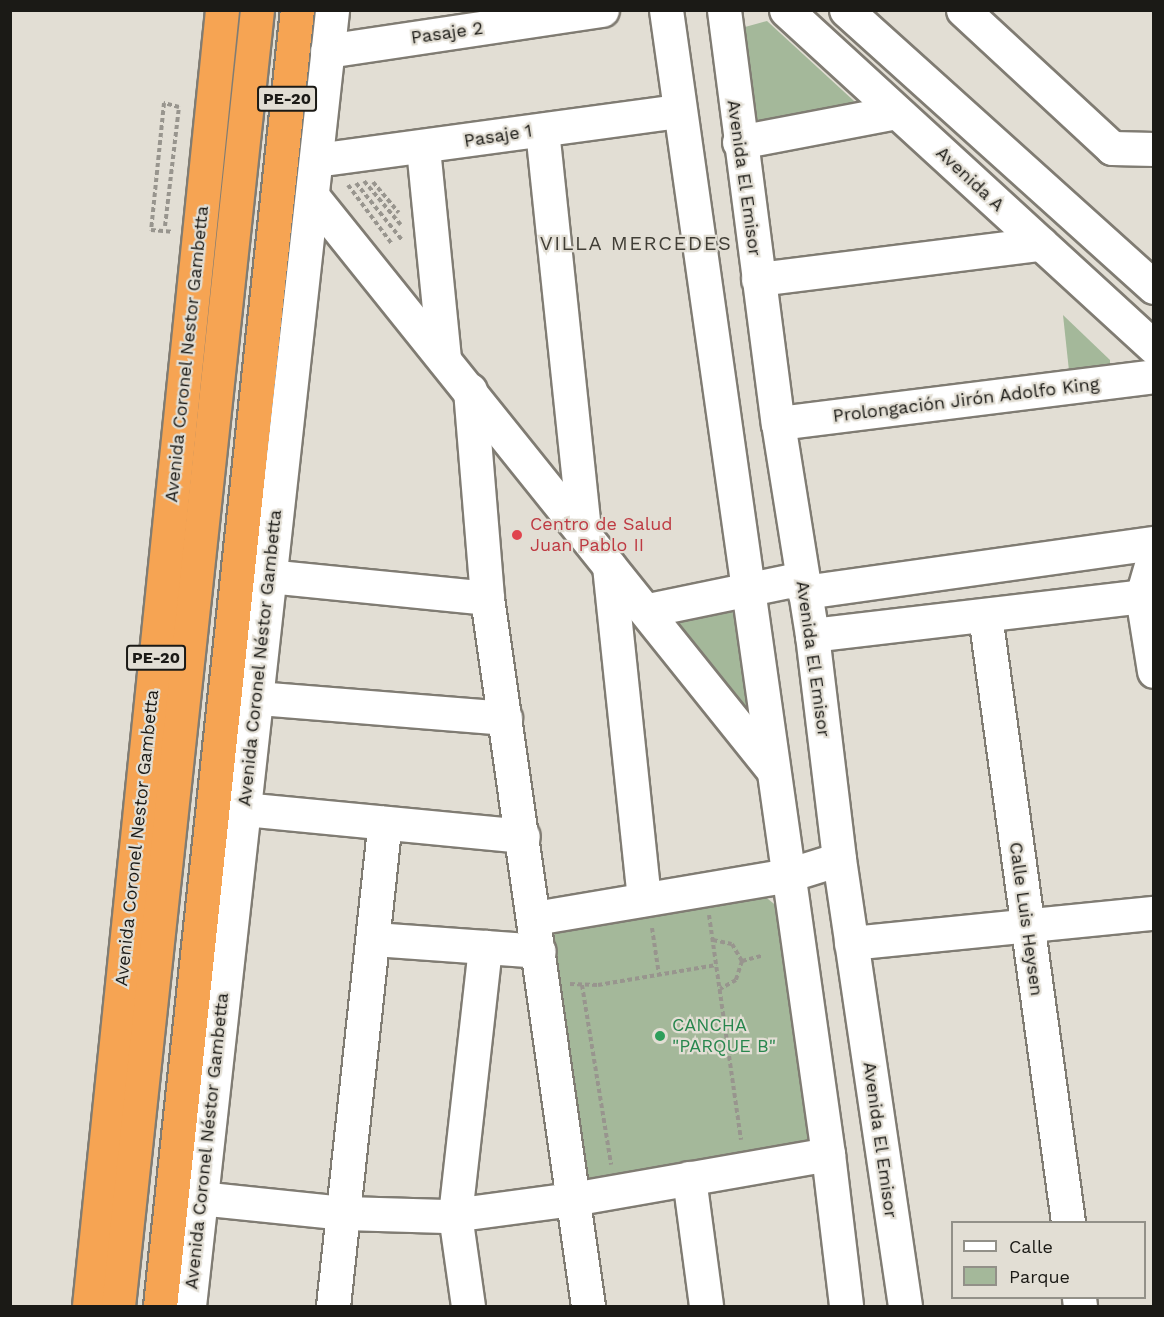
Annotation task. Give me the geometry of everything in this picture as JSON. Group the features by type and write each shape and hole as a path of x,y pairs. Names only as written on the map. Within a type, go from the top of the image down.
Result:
{"highway":[{"name":"Avenida Coronel Nestor Gambetta","path":"89,1306 222,10"},
{"path":"118,1306 257,10"},
{"name":"PE-20","path":"160,1306 276,187 297,10"}],"street":[{"name":"Avenida Coronel Néstor Gambetta","path":"189,1306 199,1198 257,698 268,576 326,192 316,160 332,10"},
{"name":"Pasaje 2","path":"327,51 602,10"},
{"path":"666,10 745,587 828,1154 846,1306"},
{"name":"Avenida El Emisor","path":"724,10 739,142 778,423 812,635 839,859 905,1306"},
{"name":"Avenida A","path":"786,10 1154,347"},
{"path":"846,10 1154,287"},
{"path":"963,10 1112,148 1154,149"},
{"name":"Pasaje 1","path":"316,160 423,148 679,111"},
{"path":"739,142 896,112"},
{"path":"542,130 584,532"},
{"path":"423,148 444,359"},
{"path":"326,192 444,359 609,566 648,610 772,770"},
{"path":"758,279 1041,244"},
{"name":"Prolongación Jirón Adolfo King","path":"778,423 1154,376"},
{"path":"470,390 487,598 540,951 588,1306"},
{"path":"648,610 745,587 803,585 1154,543"},
{"path":"1154,555 1148,595 1154,671"},
{"path":"609,566 648,910"},
{"path":"268,576 487,598"},
{"path":"812,635 1148,595"},
{"name":"Calle Luis Heysen","path":"985,615 1068,1221"},
{"path":"257,698 505,718"},
{"path":"243,809 523,836"},
{"path":"333,1306 345,1213 385,823"},
{"path":"535,918 648,910 788,875 839,859"},
{"path":"851,943 1154,913"},
{"path":"373,939 540,951"},
{"path":"468,1306 455,1215 485,947"},
{"path":"199,1198 345,1213 455,1215 573,1199 828,1154"},
{"path":"689,1178 706,1306"}],"path":[{"path":"165,226 179,107 164,103 151,230 172,232"},
{"path":"366,173 405,221 399,226 359,175 354,180 408,248"},
{"path":"326,192 346,183 399,254"},
{"path":"648,910 659,975"},
{"path":"709,911 742,1147"},
{"path":"712,940 732,944 742,961 736,980 720,988"},
{"path":"742,961 761,957"},
{"path":"560,983 582,985 716,965"},
{"path":"582,985 613,1178"}],"green space":[{"path":"767,21 854,101 847,115 755,130 745,27"},
{"path":"1063,315 1110,360 1110,373 1070,380"},
{"path":"731,596 746,708 738,704 670,616"},
{"path":"763,895 778,907 810,1147 585,1189 550,941 557,930"}],"place":[{"name":"Centro de Salud Juan Pablo II","path":"517,535"},
{"name":"CANCHA \"PARQUE B\"","path":"660,1036"}],"district":[{"name":"VILLA MERCEDES","path":"636,243"}]}
